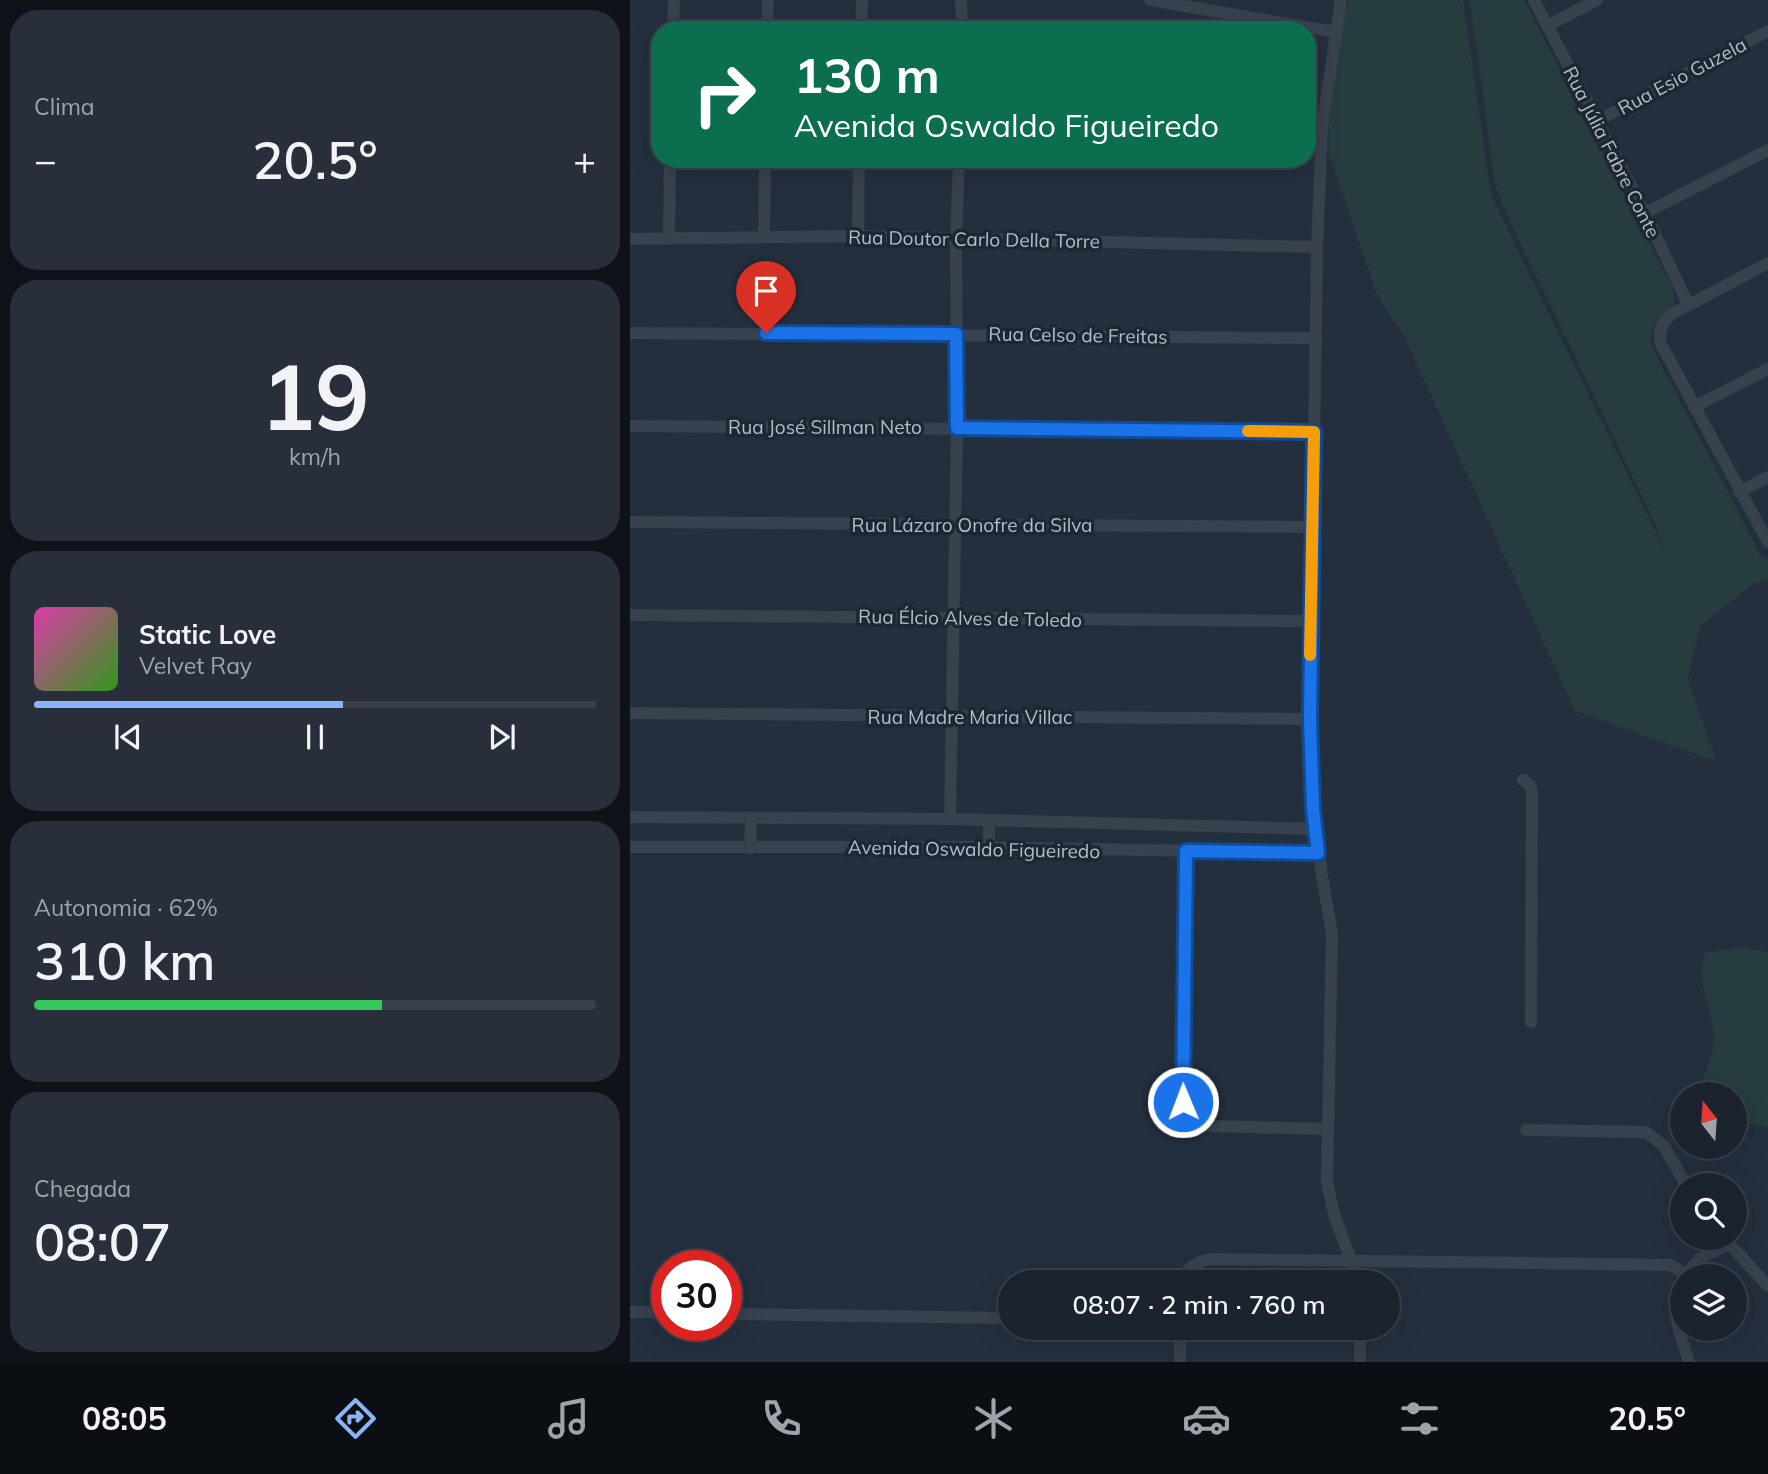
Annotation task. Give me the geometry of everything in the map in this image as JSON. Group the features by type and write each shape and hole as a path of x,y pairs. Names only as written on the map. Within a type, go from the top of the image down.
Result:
{"street":[{"path":"673,21 674,0"},
{"path":"767,21 768,0"},
{"path":"861,21 862,0"},
{"path":"961,0 961,21"},
{"path":"1150,0 1271,21"},
{"path":"1341,0 1322,128 1317,247 1310,719 1313,809 1332,933 1326,1167 1330,1199 1355,1270"},
{"name":"Rua Júlia Fabre Conte","path":"1534,0 1688,304"},
{"path":"1547,26 1597,0"},
{"path":"1316,29 1335,32"},
{"name":"Rua Esio Guzela","path":"1597,121 1768,31"},
{"path":"1316,127 1322,128"},
{"path":"1644,213 1768,150"},
{"path":"669,237 670,168"},
{"path":"764,236 765,168"},
{"path":"858,236 859,168"},
{"path":"950,819 959,168"},
{"name":"Rua Doutor Carlo Della Torre","path":"630,239 858,236 1317,247"},
{"path":"1768,263 1688,304 1670,316 1660,329 1661,344 1768,542"},
{"name":"Rua Celso de Freitas","path":"630,333 1316,338"},
{"path":"1694,407 1768,369"},
{"name":"Rua José Sillman Neto","path":"630,426 1314,432"},
{"path":"1739,492 1768,477"},
{"name":"Rua Lázaro Onofre da Silva","path":"630,522 1314,527"},
{"name":"Rua Élcio Alves de Toledo","path":"630,615 1311,621"},
{"name":"Rua Madre Maria Villac","path":"630,713 952,718 1310,719"},
{"path":"1523,780 1530,785 1532,794 1531,1022"},
{"name":"Avenida Oswaldo Figueiredo","path":"630,817 950,819 1317,829"},
{"path":"750,848 751,819"},
{"path":"989,821 989,848"},
{"path":"1140,825 1140,851"},
{"name":"Avenida Oswaldo Figueiredo","path":"630,847 989,848 1318,853"},
{"path":"1186,851 1181,1096 1185,1108 1193,1119 1207,1126 1327,1129"},
{"path":"1526,1130 1646,1132 1664,1146 1679,1173"},
{"path":"1697,1264 1712,1250"},
{"path":"1735,1250 1768,1286"},
{"path":"1188,1270 1194,1264 1210,1259 1670,1265"},
{"path":"630,1312 651,1312"},
{"path":"742,1314 998,1318"},
{"path":"1180,1340 1180,1362"},
{"path":"1360,1340 1360,1362"},
{"path":"1681,1341 1689,1362"}],"green space":[{"path":"1349,0 1463,0 1491,195 1664,549 1656,525 1495,185 1470,0 1524,0 1674,291 1674,306 1656,323 1652,332 1652,347 1760,554 1768,560 1768,579 1751,585 1700,626 1688,679 1716,761 1575,711 1404,336 1377,295 1324,139 1335,45"},
{"path":"1741,948 1761,950 1768,954 1768,1127 1747,1124 1747,1082 1704,1082 1714,1039 1703,985 1706,952"}],"slow traffic":[{"path":"1248,431 1314,432 1310,655"}],"route":[{"path":"766,333 956,334 957,428 1314,432 1310,719 1313,809 1318,853 1186,851 1183,1102"}]}
